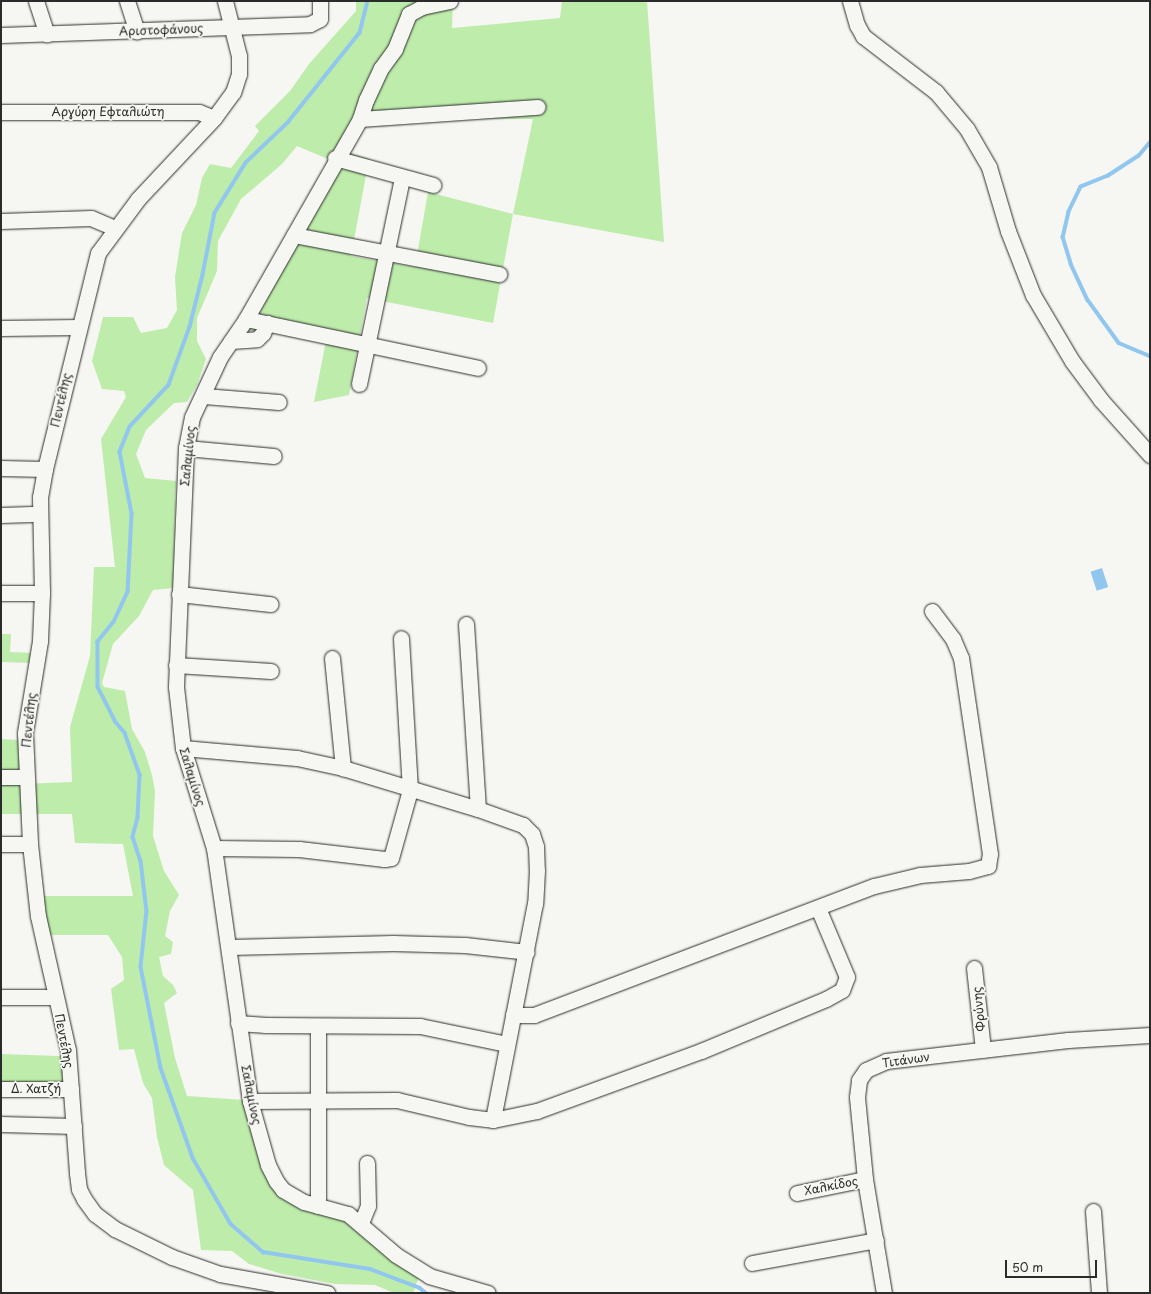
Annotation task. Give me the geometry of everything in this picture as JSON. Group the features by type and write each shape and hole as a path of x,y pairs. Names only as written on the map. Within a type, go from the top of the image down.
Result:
{"street":[{"path":"36,1 47,34"},
{"path":"127,1 137,31"},
{"name":"Πεντέλης","path":"225,1 234,28 240,56 239,74 233,92 214,118 138,200 115,228 98,253 45,468 39,514 42,593 40,641 25,733 30,844 38,916 68,1050 79,1189 95,1214 115,1229 172,1257 220,1274 327,1293"},
{"name":"Αριστοφάνους","path":"1,36 310,24 320,19 320,1"},
{"name":"Σαλαμίνος","path":"450,1 422,7 409,14 395,49 381,68 366,100 360,119 335,158 294,235 246,319 220,357 204,396 192,417 186,448 176,687 183,748 214,848 230,948 238,1023 250,1101 268,1165 276,1181 292,1197 348,1214 362,1223 412,1267 445,1282 488,1293"},
{"path":"850,1 857,25 863,36 936,92 967,129 989,168 1008,231 1033,295 1072,361 1101,400 1150,455"},
{"path":"360,119 538,107"},
{"name":"Αργύρη Εφταλιώτη","path":"1,112 199,112 214,118"},
{"path":"335,158 402,178 433,185"},
{"path":"359,384 366,344 388,255 402,178"},
{"path":"1,220 91,218 115,228"},
{"path":"294,235 388,255 499,274"},
{"path":"246,319 478,368"},
{"path":"230,342 257,339 263,333 267,323"},
{"path":"1,328 79,327"},
{"path":"204,396 279,402"},
{"path":"186,448 274,456"},
{"path":"1,468 45,468"},
{"path":"1,514 39,514"},
{"path":"1,593 42,593"},
{"path":"179,594 270,604"},
{"path":"514,1015 534,1015 896,879 970,871 988,866 990,854 961,658 953,639 932,611"},
{"path":"466,624 478,809"},
{"path":"214,848 299,849 384,859 391,858 410,790 401,638"},
{"path":"332,658 343,768"},
{"path":"176,665 271,671"},
{"path":"183,748 297,758 343,768 410,790 478,809 523,826 532,834 536,846 537,887 527,952 507,1044 493,1120"},
{"path":"1,777 26,777"},
{"path":"1,844 30,844"},
{"path":"250,1101 318,1099 397,1100 469,1118 493,1120 537,1111 701,1051 842,990 847,977 818,908"},
{"path":"230,948 393,943 465,944 527,952"},
{"name":"Φρύνης","path":"974,968 983,1050"},
{"path":"1,997 55,997"},
{"path":"238,1023 318,1026 420,1026 507,1044"},
{"path":"318,1026 318,1206"},
{"name":"Τιτάνων","path":"884,1293 865,1179 857,1091 859,1080 866,1070 879,1062 983,1050 1150,1035"},
{"name":"Δ. Χατζή","path":"1,1089 71,1089"},
{"path":"1,1124 74,1126"},
{"path":"362,1223 368,1206 368,1163"},
{"name":"Χαλκίδος","path":"797,1193 865,1179"},
{"path":"1092,1211 1099,1293"},
{"path":"752,1263 876,1240"}],"green space":[{"path":"356,1 453,1 452,28 560,18 562,1 647,1 664,242 513,214 493,323 367,298 349,395 314,402 327,336 301,331 238,331 335,162 297,146 282,164 241,199 218,241 217,271 197,318 197,341 206,359 197,385 187,402 174,403 146,430 136,454 145,478 176,481 173,588 153,590 139,616 113,644 102,683 104,687 125,691 132,729 145,752 152,775 155,791 153,836 164,871 179,895 170,911 165,936 173,942 171,954 159,957 163,976 173,985 177,993 164,1003 175,1058 187,1096 244,1100 296,1206 345,1219 420,1274 413,1293 394,1293 375,1285 335,1284 282,1274 249,1264 232,1251 201,1250 193,1190 164,1165 157,1137 152,1098 143,1083 134,1049 119,1050 111,989 124,980 122,957 108,935 39,935 31,896 133,896 123,844 75,843 72,814 1,814 1,739 20,740 22,784 72,782 70,727 90,656 94,567 115,567 101,439 126,397 124,391 102,389 92,361 103,317 133,317 141,333 167,328 177,310 175,277 182,233 196,205 202,178 210,164 231,168 259,131 255,126 290,91 309,64 356,11","holes":["465,119 533,119 513,214 428,192 415,267 351,256 369,159 345,151 369,122"]},
{"path":"1,634 11,634 10,652 34,653 32,663 1,662"},
{"path":"1,1054 72,1056 71,1084 1,1082"}],"water":[{"path":"1102,568 1108,587 1097,591 1091,572"}],"waterway":[{"path":"368,1 360,33 288,123 246,163 215,213 203,275 190,327 169,385 130,427 120,452 132,514 128,592 114,622 98,642 98,687 115,721 125,733 140,775 138,818 133,837 141,861 147,911 141,967 161,1068 193,1158 231,1224 263,1252 370,1269 420,1288 426,1293"},
{"path":"1150,143 1139,156 1108,176 1081,187 1069,212 1063,237 1071,264 1088,300 1119,343 1150,356"}]}
